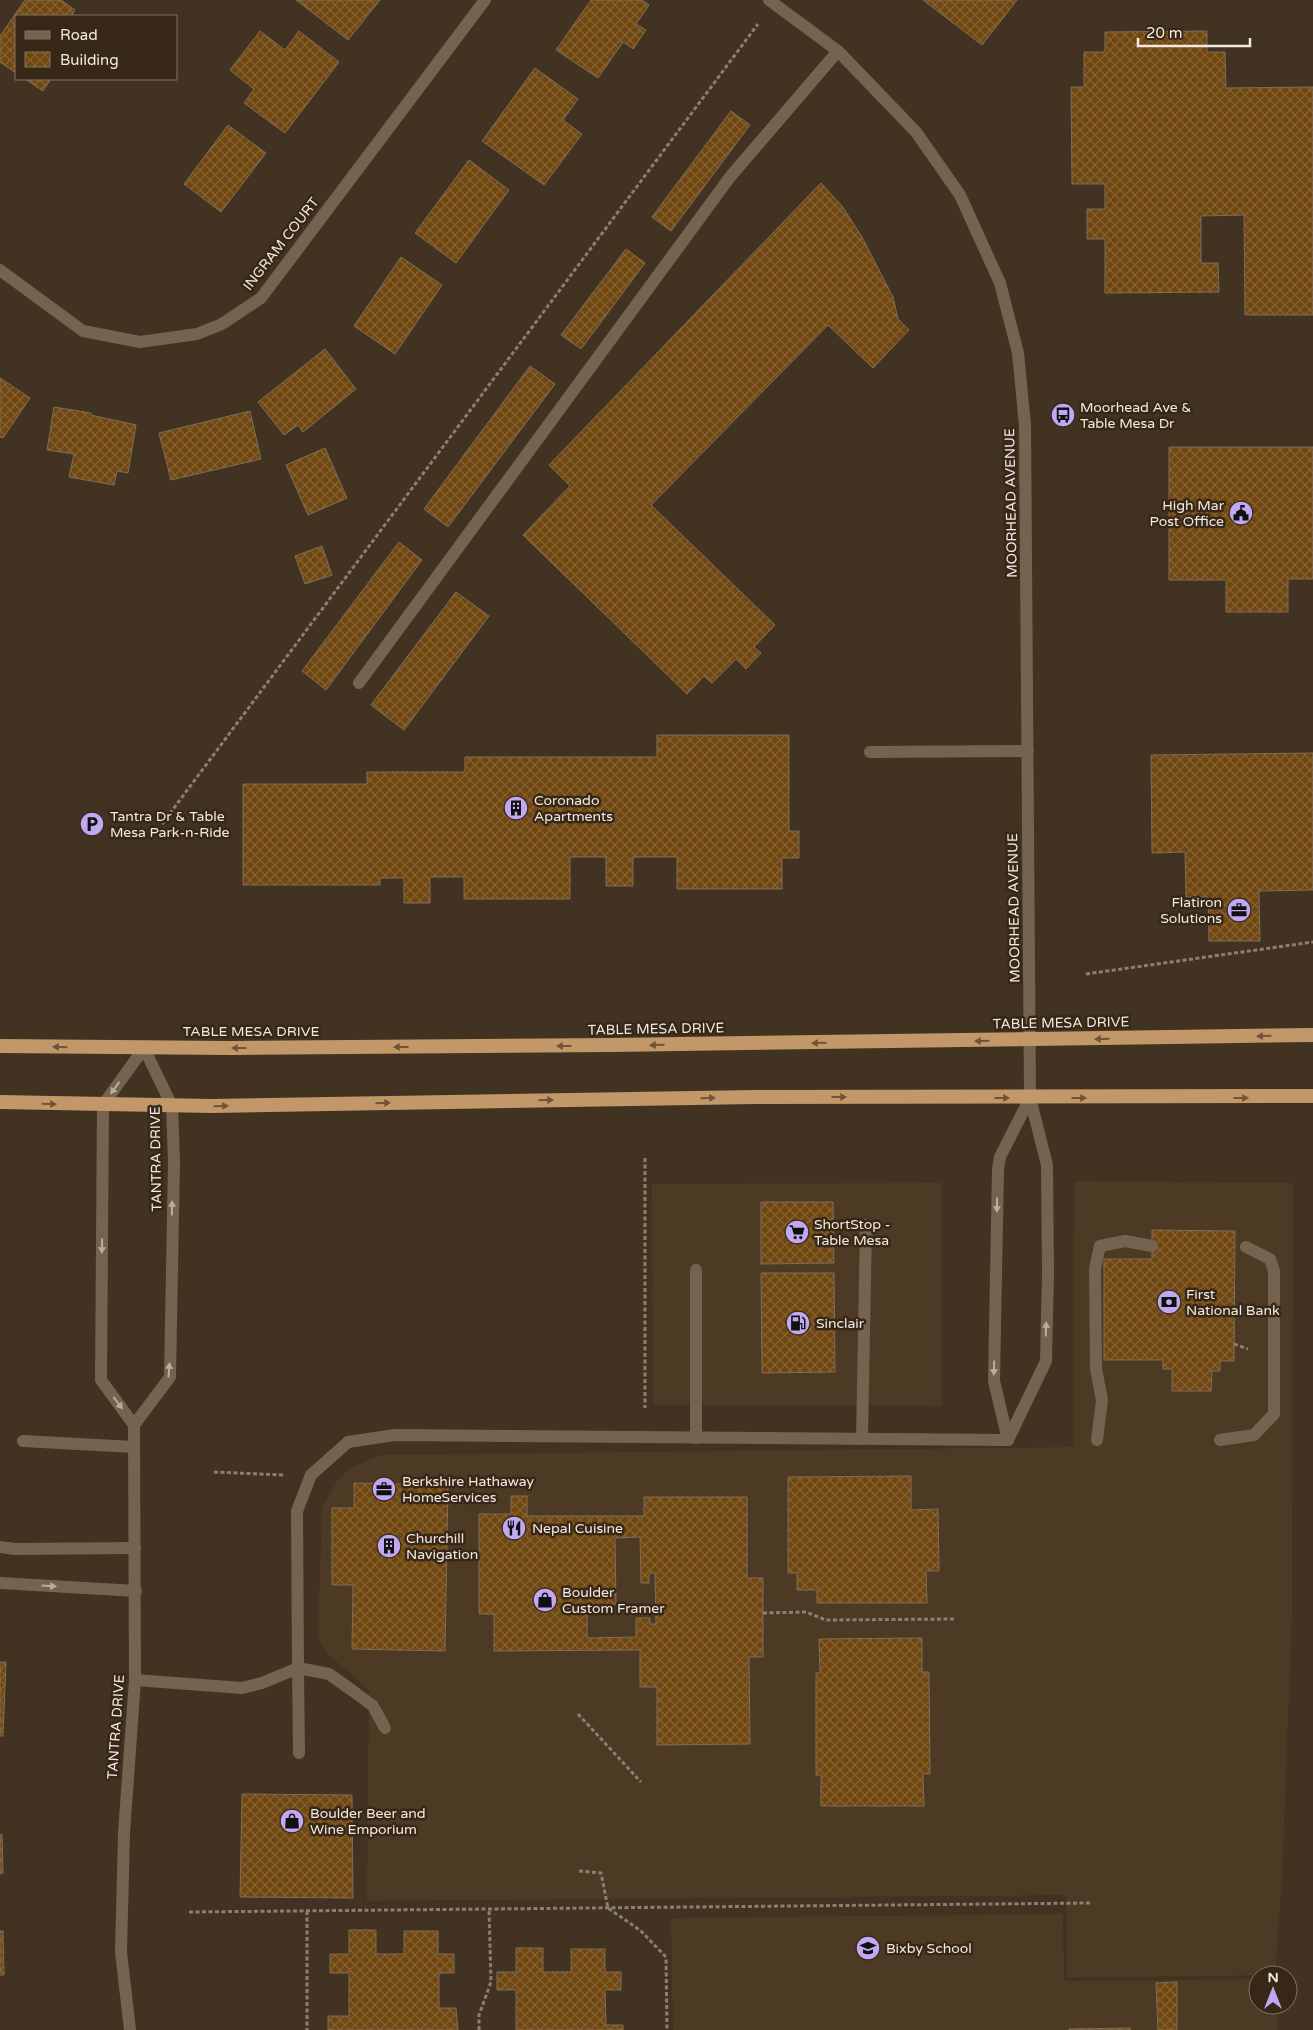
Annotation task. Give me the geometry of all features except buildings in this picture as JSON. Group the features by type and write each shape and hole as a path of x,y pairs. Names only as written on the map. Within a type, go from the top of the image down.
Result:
{"highway":[{"name":"TABLE MESA DRIVE","path":"0,1046 144,1048 603,1046 1313,1035"},
{"path":"0,1102 172,1106 755,1097 1313,1096"}],"street":[{"name":"INGRAM COURT","path":"0,270 83,331 140,342 197,334 222,324 261,298 485,0"},
{"name":"MOORHEAD AVENUE","path":"771,2 838,51 916,132 960,195 1000,283 1018,353 1025,425 1030,1098"},
{"path":"359,683 730,177 838,51"},
{"path":"870,752 1028,751"},
{"path":"134,1425 101,1380 103,1105 144,1048"},
{"name":"TANTRA DRIVE","path":"130,2030 121,1952 124,1833 135,1680 134,1425 170,1378 174,1162 172,1106 144,1048"},
{"path":"1008,1440 994,1381 998,1169 1000,1156 1030,1098"},
{"path":"1008,1440 1046,1361 1048,1273 1047,1165 1030,1098"},
{"path":"862,1439 866,1225"},
{"path":"1097,1440 1102,1400 1096,1369 1095,1268 1100,1246 1125,1241 1152,1246"},
{"path":"1220,1440 1254,1435 1274,1414 1274,1271 1270,1260 1246,1247"},
{"path":"696,1270 696,1438"},
{"path":"299,1754 297,1511 311,1475 348,1442 395,1435 1008,1440"},
{"path":"23,1441 134,1447"},
{"path":"0,1547 14,1550 135,1548"},
{"path":"0,1583 136,1591"},
{"path":"135,1680 242,1688 262,1683 298,1668 329,1674 372,1706 385,1728"}],"path":[{"path":"162,824 771,2"},
{"path":"1086,974 1313,942"},
{"path":"645,1158 645,1408"},
{"path":"214,1472 311,1475"},
{"path":"763,1613 806,1612 826,1620 956,1619"},
{"path":"578,1714 642,1782"},
{"path":"579,1871 601,1873 608,1908 641,1931 666,1957 666,2030"},
{"path":"189,1912 1092,1903"},
{"path":"479,2030 479,2015 491,1982 489,1909"},
{"path":"307,1911 307,2030"}],"shaded area":[{"path":"1074,1181 1293,1183 1292,1615 1282,1877 1276,1965 1248,1965 1248,1975 1067,1978 1067,1895 367,1901 369,1690 329,1655 318,1639 322,1506 340,1477 352,1467 381,1455 1073,1447"},
{"path":"942,1183 942,1406 653,1405 652,1184"},
{"name":"Bixby School","path":"1063,1914 1064,1981 1248,1979 1248,2015 1277,2015 1278,2030 673,2030 671,1918"}],"place":[{"name":"Moorhead Ave & Table Mesa Dr","path":"1063,415"},
{"name":"High Mar Post Office","path":"1241,513"},
{"name":"Coronado Apartments","path":"516,808"},
{"name":"Tantra Dr & Table Mesa Park-n-Ride","path":"92,824"},
{"name":"Flatiron Solutions","path":"1239,910"},
{"name":"ShortStop - Table Mesa","path":"797,1232"},
{"name":"First National Bank","path":"1169,1302"},
{"name":"Sinclair","path":"798,1323"},
{"name":"Berkshire Hathaway HomeServices","path":"384,1489"},
{"name":"Nepal Cuisine","path":"514,1528"},
{"name":"Churchill Navigation","path":"389,1546"},
{"name":"Boulder Custom Framer","path":"545,1600"},
{"name":"Boulder Beer and Wine Emporium","path":"292,1821"},
{"name":"Bixby School","path":"868,1948"}]}
